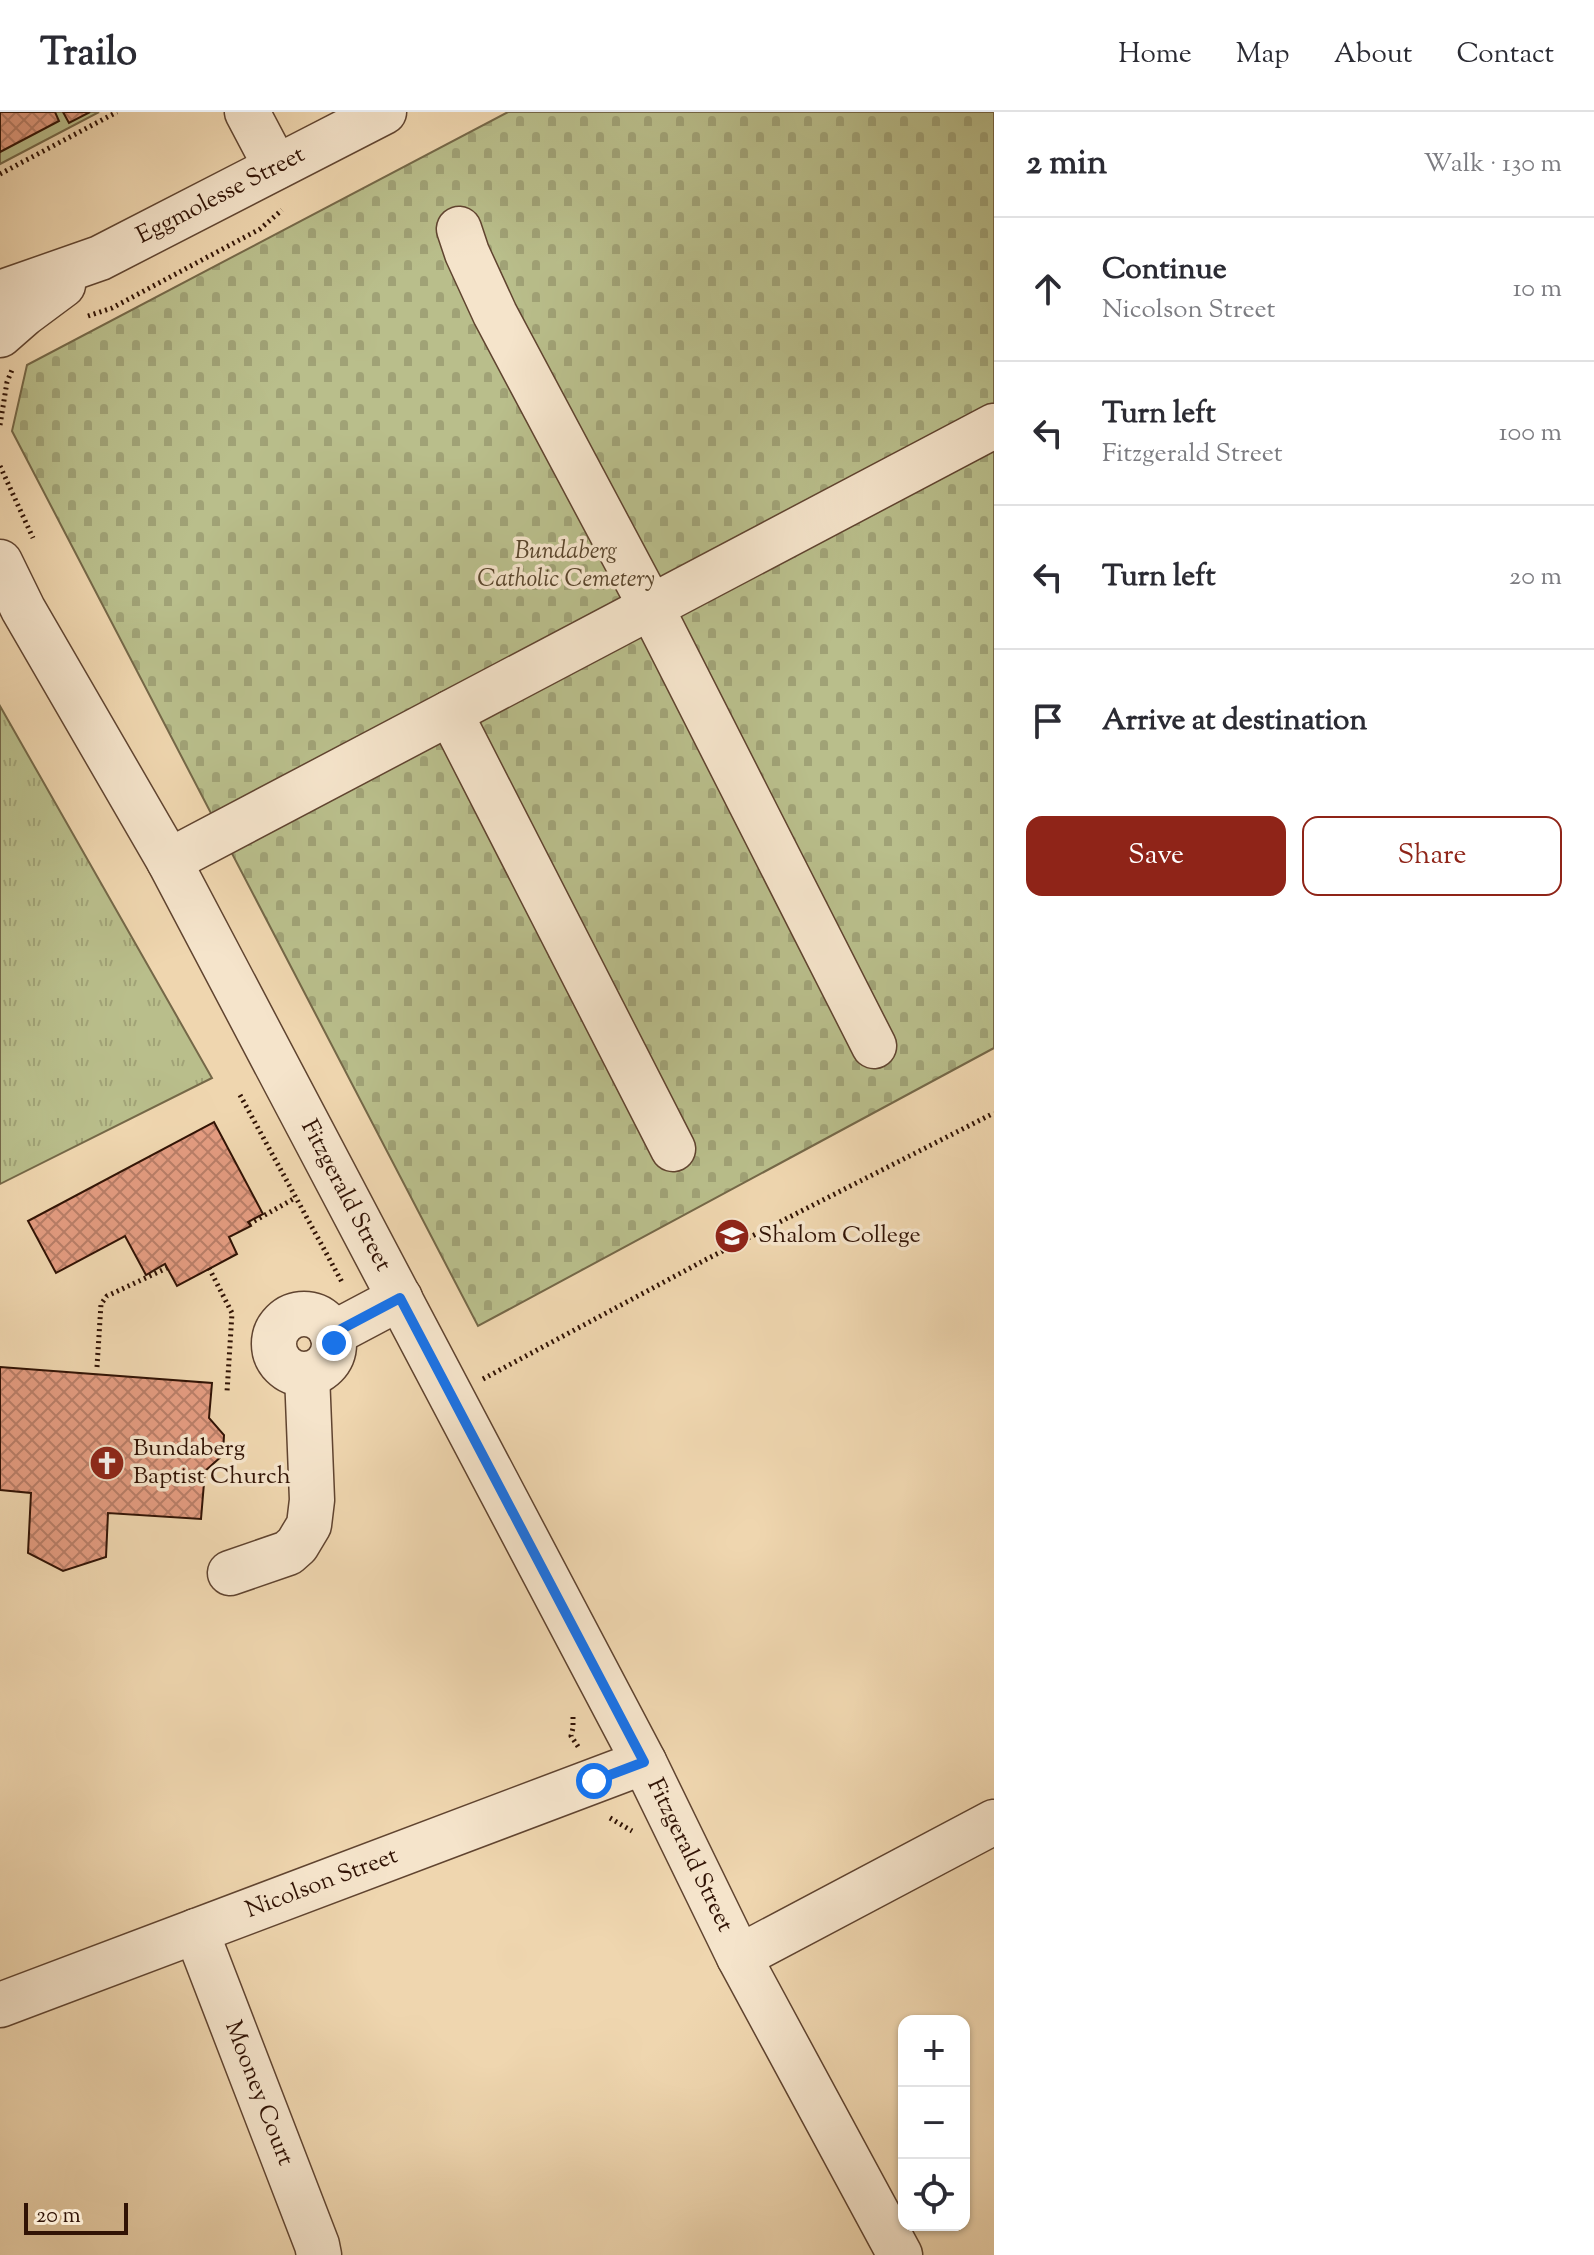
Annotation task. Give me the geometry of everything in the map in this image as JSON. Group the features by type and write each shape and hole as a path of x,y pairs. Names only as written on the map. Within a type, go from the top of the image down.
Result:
{"street":[{"path":"247,112 276,167"},
{"name":"Eggmolesse Street","path":"100,258 384,112"},
{"path":"459,229 495,314 651,607 874,1046"},
{"path":"0,293 100,258"},
{"path":"6,352 24,314 100,258"},
{"path":"169,861 994,426"},
{"name":"Fitzgerald Street","path":"9,559 644,1762 739,1957 900,2255"},
{"path":"450,713 673,1149"},
{"path":"230,1573 288,1553 309,1525 312,1500 307,1374 298,1373 276,1357 277,1330 289,1317 299,1314 310,1314 327,1325 347,1326 400,1298"},
{"name":"Nicolson Street","path":"0,2005 644,1762"},
{"path":"739,1957 994,1822"},
{"name":"Mooney Court","path":"196,1931 319,2255"}],"path":[{"path":"0,174 117,112"},
{"path":"82,318 112,308 207,258 260,229 281,212"},
{"path":"0,425 7,382 6,352"},
{"path":"0,466 9,559"},
{"path":"240,1095 295,1198 347,1326"},
{"path":"475,1383 705,1260 994,1113"},
{"path":"249,1224 295,1198"},
{"path":"97,1367 101,1304 107,1296 167,1268"},
{"path":"209,1268 232,1313 227,1392"}],"green space":[{"path":"0,112 99,112 0,164"},
{"name":"Bundaberg Catholic Cemetery","path":"508,112 994,112 994,1048 478,1326 12,431 27,365"},
{"path":"0,706 212,1078 0,1184"}],"building":[{"path":"0,112 55,112 59,121 0,152"},
{"path":"63,112 90,112 69,123"},
{"path":"214,1122 263,1214 248,1222 251,1226 229,1237 237,1254 177,1286 165,1264 146,1275 125,1236 56,1273 28,1221"},
{"name":"Bundaberg Baptist Church","path":"0,1367 212,1383 209,1418 224,1435 223,1455 205,1471 201,1519 108,1513 106,1557 63,1571 28,1553 31,1493 0,1490"}],"place":[{"name":"Shalom College","path":"732,1236"},
{"name":"Bundaberg Baptist Church","path":"107,1463"}],"route":[{"path":"334,1343 332,1334 400,1298 644,1762 594,1781"}]}
